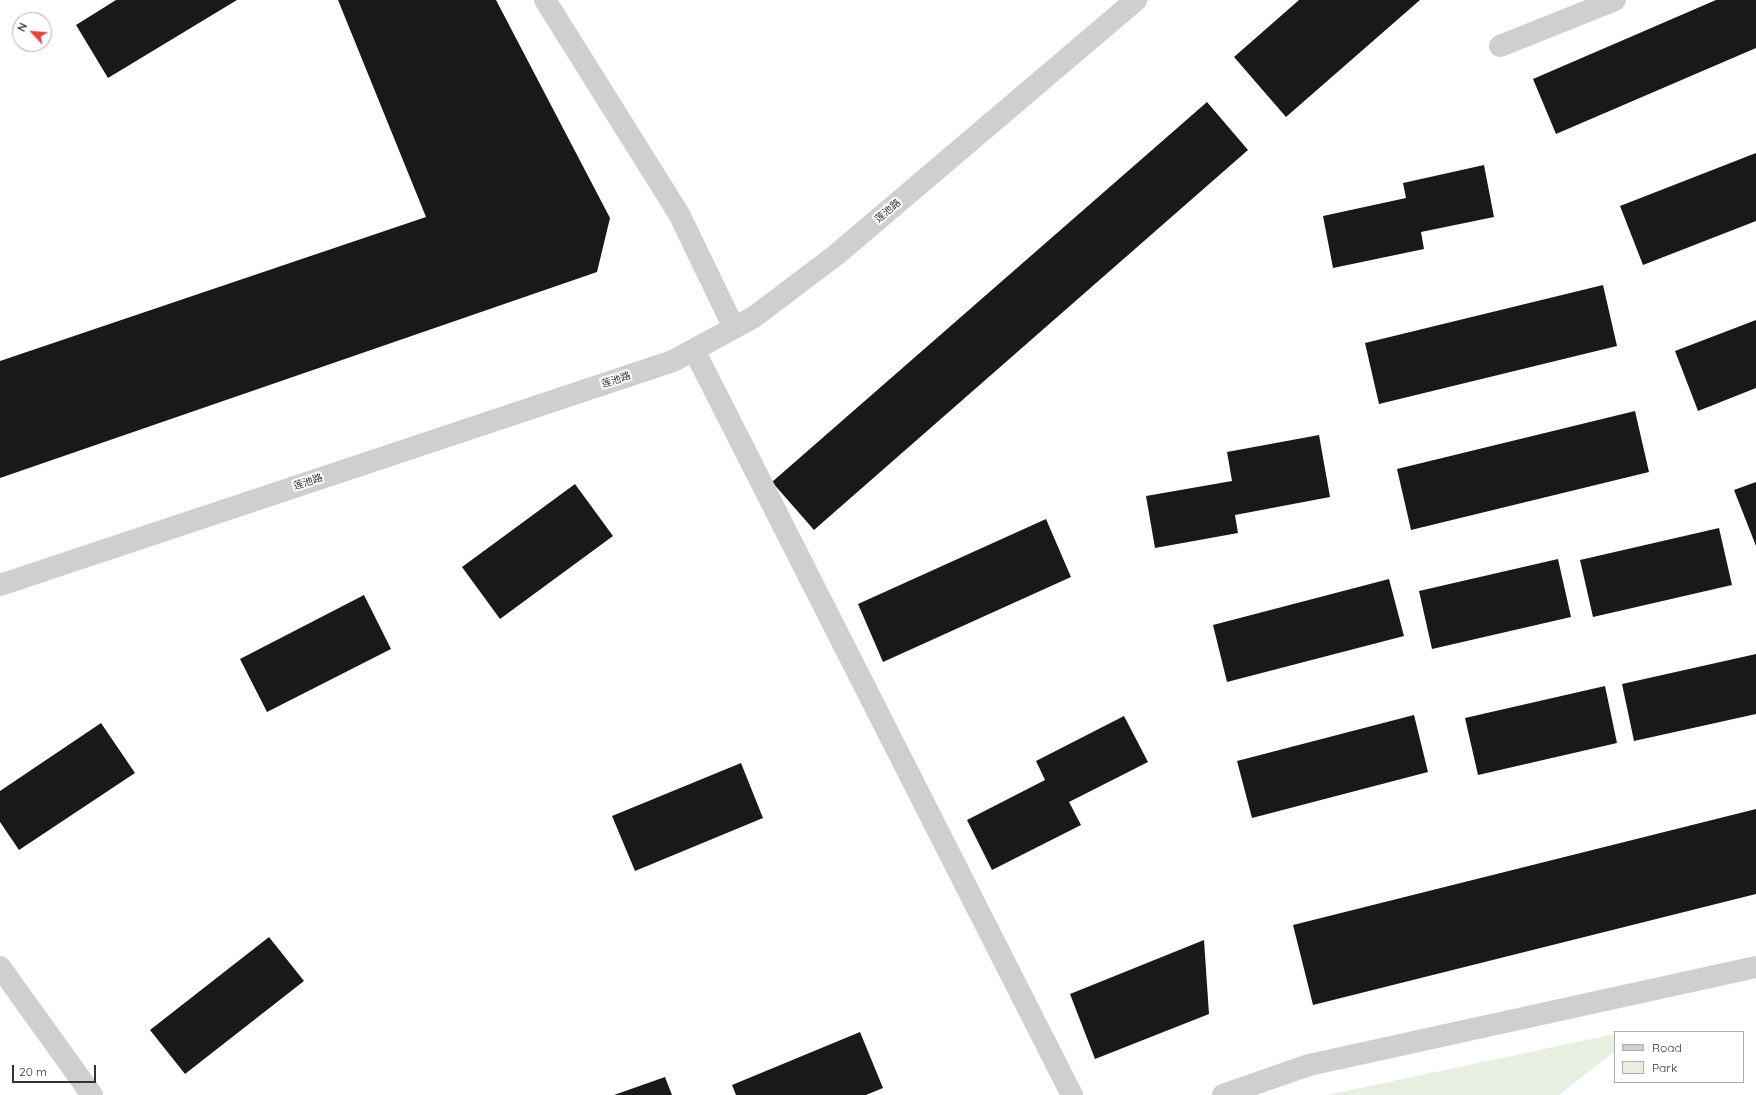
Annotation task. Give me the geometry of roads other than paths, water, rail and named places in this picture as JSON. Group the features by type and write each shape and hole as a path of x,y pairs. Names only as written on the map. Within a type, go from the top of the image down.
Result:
{"street":[{"path":"545,0 679,214 734,328"},
{"name":"莲池路","path":"0,585 666,364 694,350 754,317 836,255 1136,0"},
{"path":"1500,46 1615,0"},
{"path":"694,350 1072,1095"},
{"path":"1223,1095 1309,1065 1756,967"},
{"path":"0,968 92,1095"}]}
